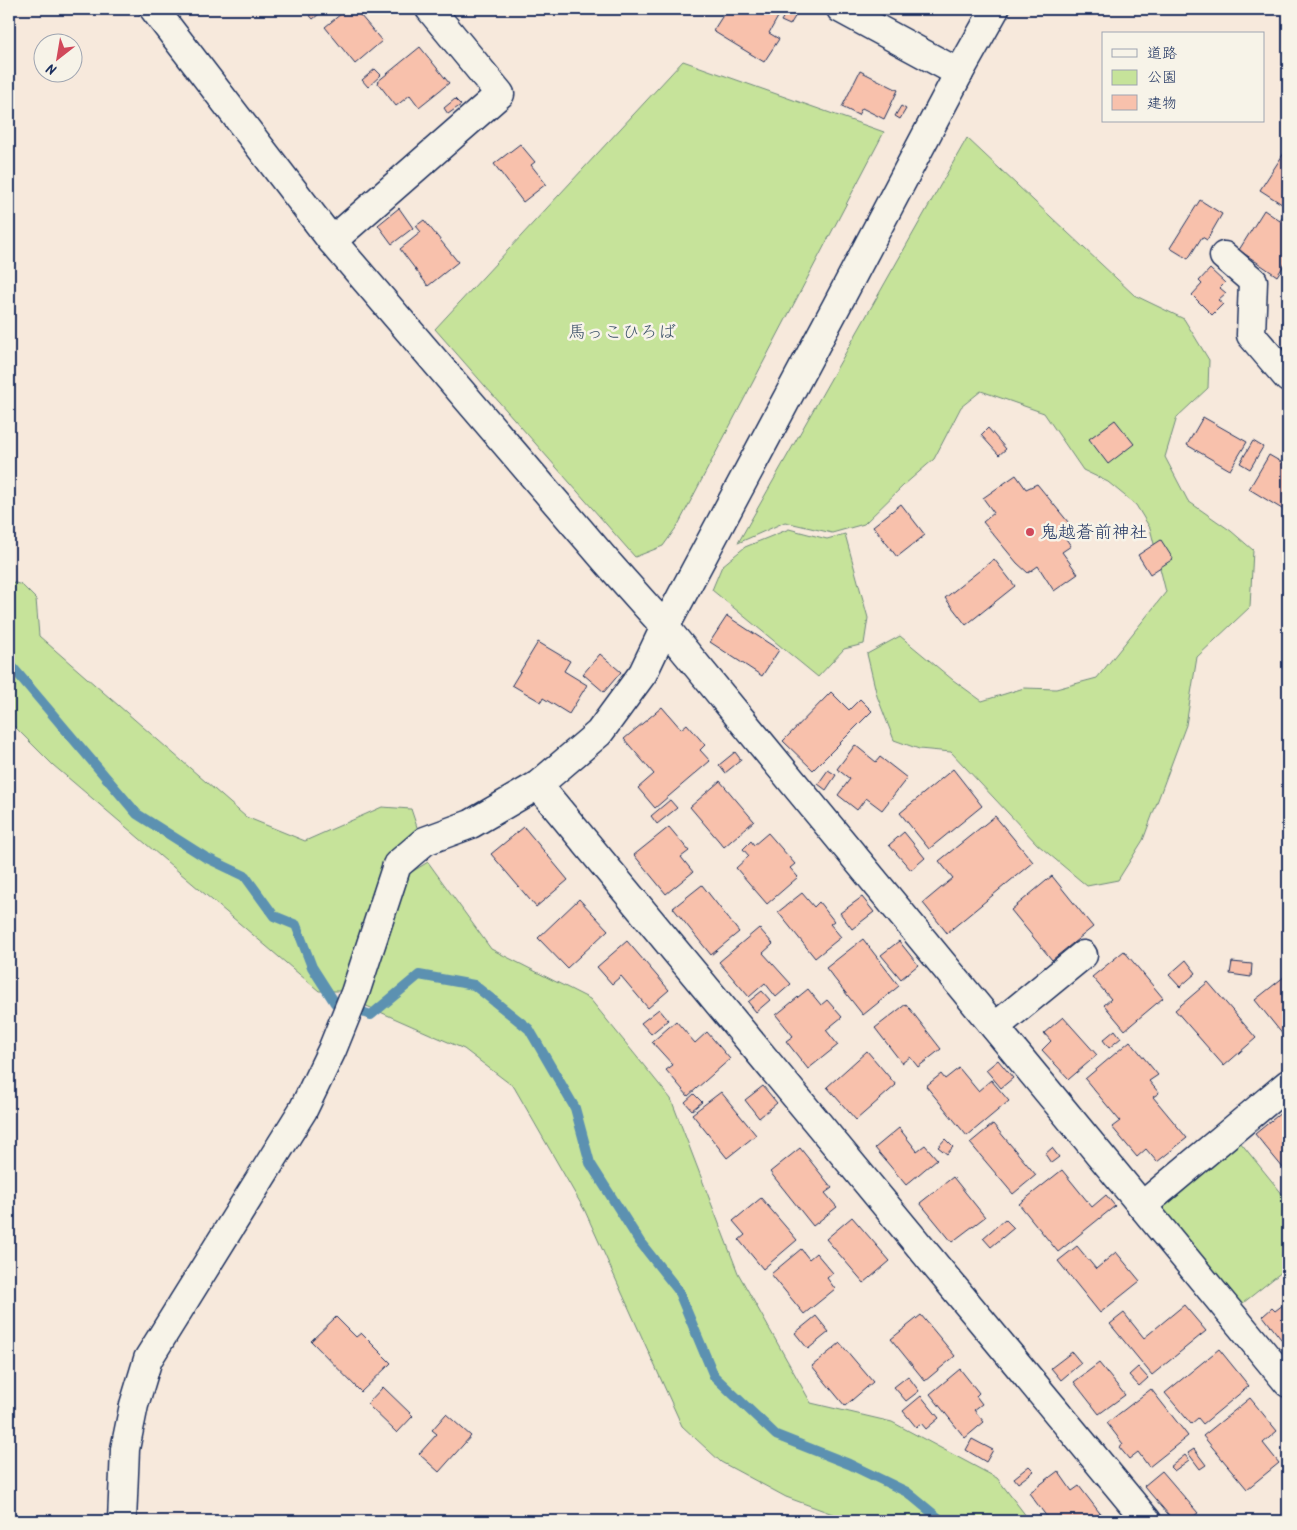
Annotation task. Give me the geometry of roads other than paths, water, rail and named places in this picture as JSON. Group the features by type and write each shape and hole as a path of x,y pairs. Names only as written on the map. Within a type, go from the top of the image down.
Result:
{"street":[{"path":"154,9 332,241 665,627 1288,1383"},
{"path":"332,241 500,94 430,9"},
{"path":"841,9 959,73"},
{"path":"122,1521 125,1450 134,1405 148,1359 303,1110 332,1050 355,992 397,865 425,841 471,824 538,785 599,733 643,673 665,627 959,73 995,9"},
{"path":"1224,256 1254,281 1250,335 1288,378"},
{"path":"538,785 1147,1521"},
{"path":"996,1027 1083,955"},
{"path":"1142,1206 1288,1084"}],"waterway":[{"path":"9,663 137,814 205,857 245,876 274,916 296,925 312,967 335,1003 371,1015 419,975 474,985 529,1029 575,1108 590,1163 640,1242 678,1290 714,1376 776,1435 849,1464 907,1492 942,1521"}],"place":[{"name":"鬼越蒼前神社","path":"1030,532"}],"park label":[{"name":"馬っこひろば","path":"622,332"}]}
